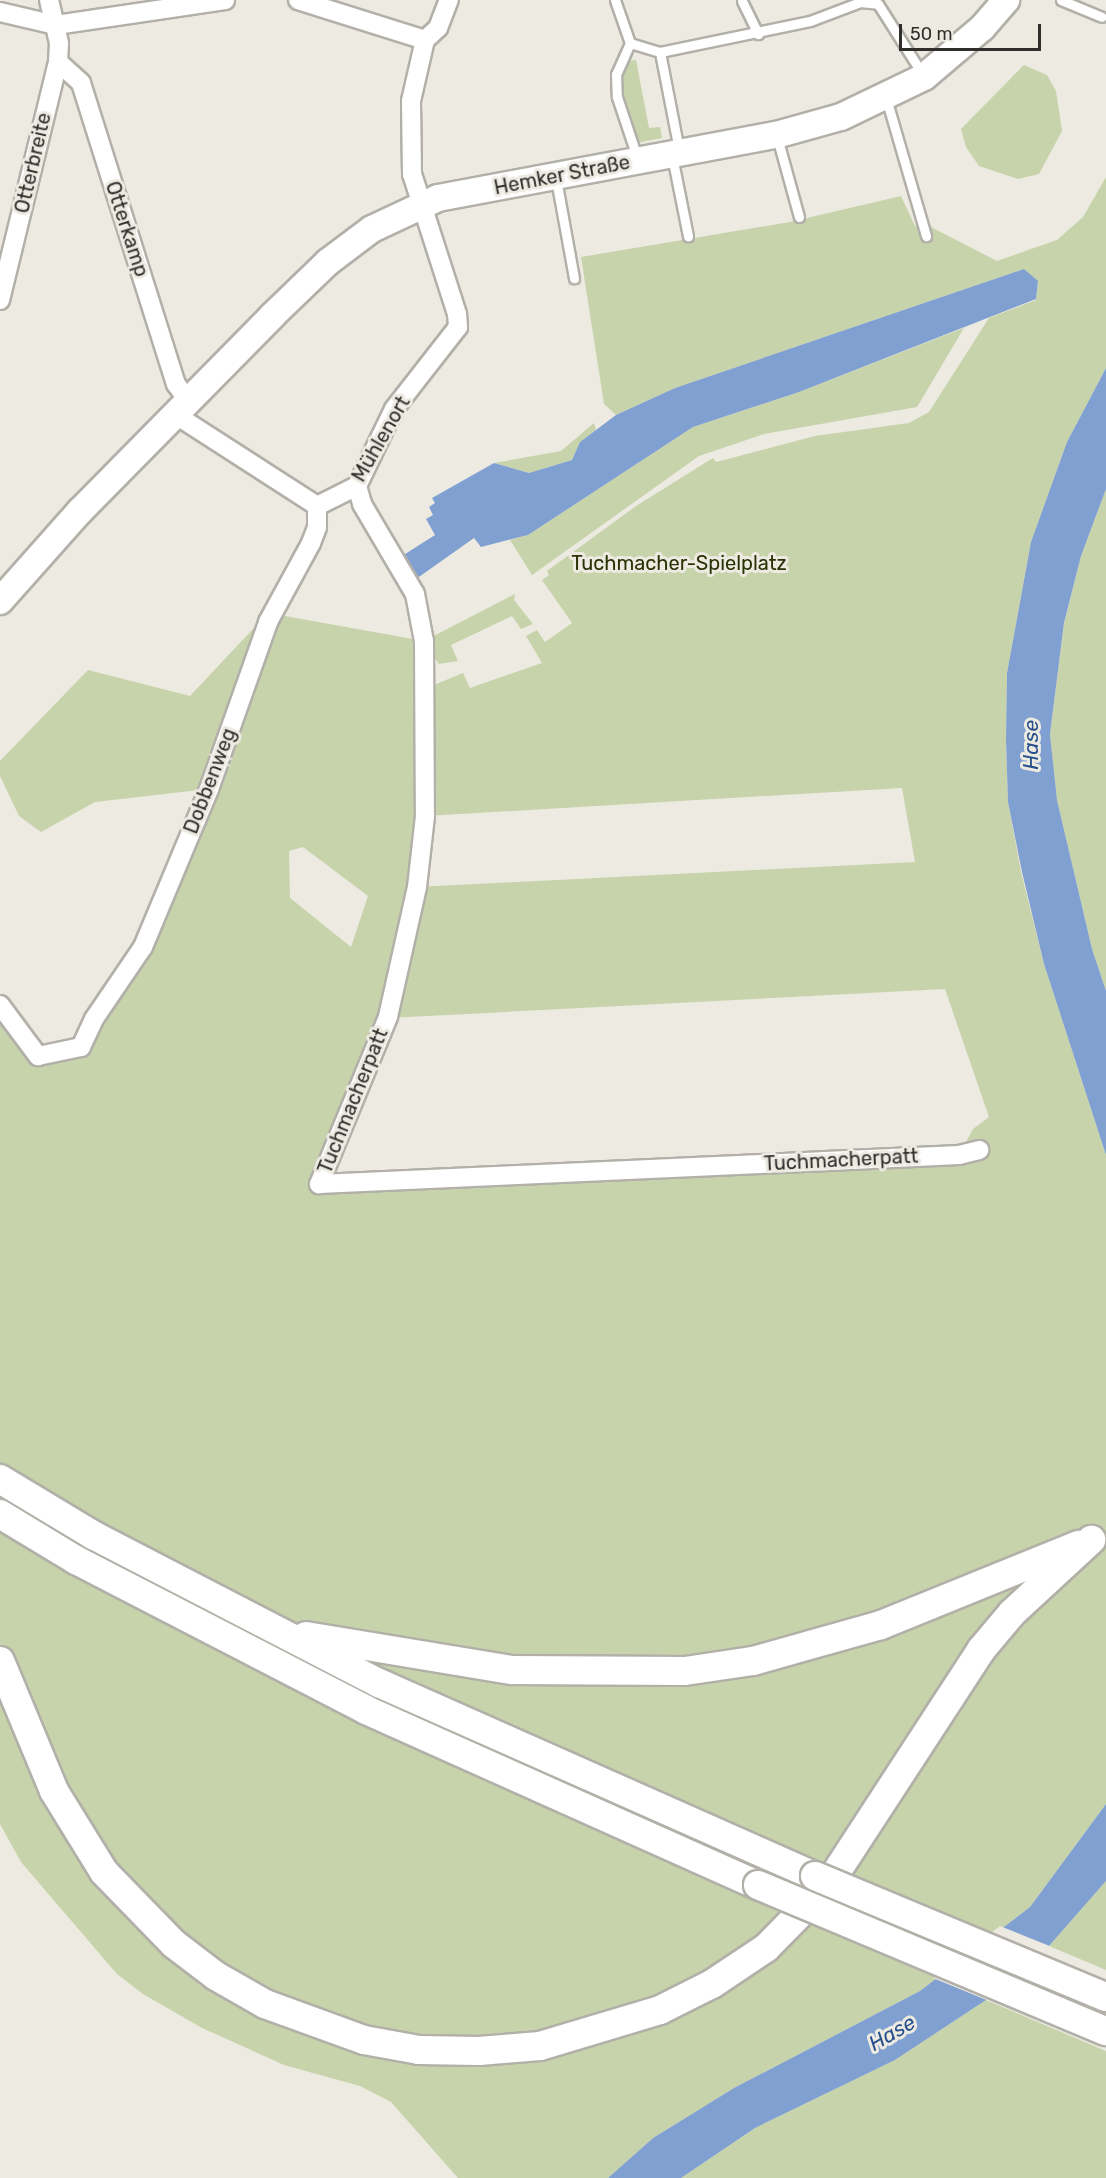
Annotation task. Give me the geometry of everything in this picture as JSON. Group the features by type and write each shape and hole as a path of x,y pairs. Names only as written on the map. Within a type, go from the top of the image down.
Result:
{"highway":[{"path":"0,1479 93,1535 271,1629 470,1724 777,1860 1106,1996"},
{"path":"0,1514 86,1566 366,1710 758,1885 1106,2031"},
{"path":"271,1629 452,1663 512,1670 685,1671 753,1661 881,1625 1098,1537"},
{"path":"0,1661 54,1791 104,1872 174,1944 216,1976 265,2004 364,2040 419,2050 479,2051 540,2046 660,2010 712,1984 766,1948 828,1885 981,1650 1012,1613 1098,1537"}],"main road":[{"name":"Hemker Straße","path":"0,601 63,530 328,262 372,229 421,204 776,135 841,117 886,98 924,77 982,28 1006,0"},
{"name":"Hemker Straße","path":"0,581 29,553 63,530"}],"street":[{"name":"Otterbreite","path":"0,300 58,62 56,26 49,0"},
{"path":"0,12 56,26 225,0"},
{"path":"298,0 425,40"},
{"path":"421,204 412,174 411,101 425,40 438,28 449,0"},
{"name":"Otterkamp","path":"58,62 81,83 176,384 176,416"},
{"name":"Mühlenort","path":"317,506 357,486 394,409 458,327 421,204"},
{"path":"176,416 317,506"},
{"name":"Tuchmacherpatt","path":"357,486 362,504 415,594 424,641 424,816 417,887 388,1017 319,1184 959,1155 979,1150"},
{"name":"Dobbenweg","path":"0,1005 38,1056 81,1047 94,1019 143,947 209,789 268,622 311,543 317,527 317,506"}],"lane":[{"path":"615,0 630,43 616,74 617,96 638,161"},
{"path":"1061,0 1102,17"},
{"path":"742,1 758,34"},
{"path":"630,43 660,52 758,34 810,21 860,2 878,4 924,77"},
{"path":"660,52 688,236"},
{"path":"886,98 926,236"},
{"path":"776,135 799,218"},
{"path":"556,176 574,278"}],"green space":[{"path":"636,60 649,128 660,127 662,138 636,143 620,96 619,75 625,61"},
{"path":"1024,65 1047,75 1056,91 1062,131 1039,174 1018,179 979,166 966,147 961,129"},
{"name":"Tuchmacher-Spielplatz","path":"1106,177 1106,368 1067,442 1031,542 1007,673 1006,740 1008,802 1021,872 1044,964 1106,1155 1106,1804 1030,1907 920,1991 734,2088 653,2138 608,2178 458,2178 391,2102 360,2086 284,2065 202,2028 143,1994 117,1974 21,1862 0,1824 0,1514 76,1560 808,1906 827,1885 521,1747 0,1479 0,1005 38,1056 81,1047 143,947 208,789 95,802 41,832 19,816 0,776 0,761 88,670 190,696 268,613 424,641 515,594 514,600 533,624 521,629 512,616 451,645 458,661 439,664 431,653 430,693 434,685 463,673 470,688 542,663 526,636 537,630 545,642 572,623 542,580 549,575 547,571 636,506 713,458 716,462 815,436 909,423 929,412 989,318 1036,300 1038,282 1024,269 675,388 616,415 604,404 581,257 790,222 901,196 915,226 927,225 997,261 1057,240 1083,217","holes":["902,788 915,862 417,887 425,816","303,847 368,896 351,947 290,898 289,851","945,989 989,1117 973,1129 959,1155 319,1183 388,1018"]},
{"path":"964,328 917,407 764,434 699,456 532,575 510,540 528,535 693,427 799,392"},
{"path":"594,423 596,430 580,442 572,460 529,473 494,463 561,451"},
{"path":"1106,489 1106,991 1092,949 1057,800 1050,734 1064,624 1081,556"},
{"path":"1106,1881 1106,1970 1049,1946"},
{"path":"986,2000 1106,2051 1106,2178 681,2178 755,2128 895,2060"}],"water":[{"path":"1024,269 1038,281 1036,299 799,392 693,427 528,535 481,547 474,538 416,579 402,556 435,535 426,519 433,515 429,507 435,503 432,498 494,463 529,473 572,460 580,442 616,415 675,388"},
{"name":"Hase","path":"1106,368 1106,489 1081,556 1064,623 1050,734 1057,800 1092,949 1106,991 1106,1155 1044,964 1008,802 1006,740 1007,673 1031,542 1067,442"},
{"name":"Hase","path":"1106,1804 1106,1881 1049,1946 986,2000 895,2060 755,2128 681,2178 608,2178 653,2138 734,2088 920,1991 1030,1907"}],"pier":[{"path":"1000,1926 1052,1947 989,2001 933,1978"}]}
